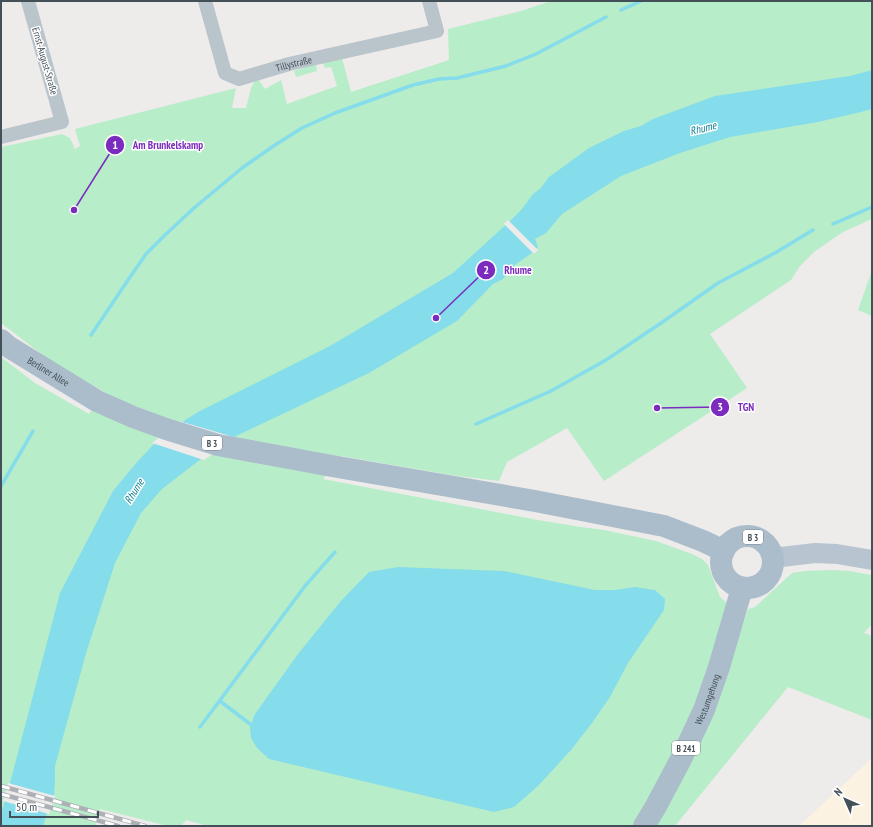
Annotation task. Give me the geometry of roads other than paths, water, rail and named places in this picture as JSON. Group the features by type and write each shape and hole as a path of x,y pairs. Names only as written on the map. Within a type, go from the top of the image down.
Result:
{"main road":[{"name":"Berliner Allee","path":"1,340 9,347 97,401 166,430 218,445 528,500 664,526 724,551"},
{"name":"B 3","path":"724,551 735,539 746,536 756,538 765,544 769,548 773,558"},
{"path":"724,551 722,566 725,576 732,583 742,588 756,586 768,578 773,565 773,558 815,553 837,554 872,560"},
{"name":"Westumgehung","path":"644,826 681,759 704,710 720,667 742,588"}],"street":[{"name":"Ernst-August-Straße","path":"1,137 62,122 28,1"},
{"name":"Tillystraße","path":"204,1 225,73 239,79 289,64 437,31 429,1"}],"water":[{"path":"872,70 872,109 818,122 730,137 680,153 621,176 562,214 546,233 535,239 538,247 516,264 503,279 493,284 457,321 369,373 234,437 201,459 162,489 141,513 115,563 87,650 55,766 54,796 43,826 2,826 1,814 60,593 113,491 154,444 182,422 198,412 330,346 453,273 522,209 533,194 540,189 549,177 589,148 624,131 641,126 653,119 715,96 850,76"},
{"path":"398,567 504,571 595,590 615,590 635,587 655,590 665,599 664,610 628,663 610,697 592,723 571,750 538,786 514,807 494,812 269,759 257,748 251,738 250,727 255,714 298,654 340,602 369,572"}],"waterway":[{"path":"621,10 641,1"},
{"path":"91,335 146,254 165,235 194,208 242,168 302,128 335,113 413,85 439,79 457,78 506,66 536,54 606,17"},
{"path":"833,224 872,207"},
{"path":"476,424 551,391 606,360 718,283 775,253 813,230"},
{"path":"1,486 33,431"},
{"path":"200,727 305,586 335,552"},
{"path":"220,701 254,727"}],"railway":[{"path":"1,786 145,826"},
{"path":"1,794 118,826"}],"place":[{"name":"Am Brunkelskamp","path":"74,210"},
{"name":"Rhume","path":"436,318"},
{"name":"TGN","path":"657,408"}]}
